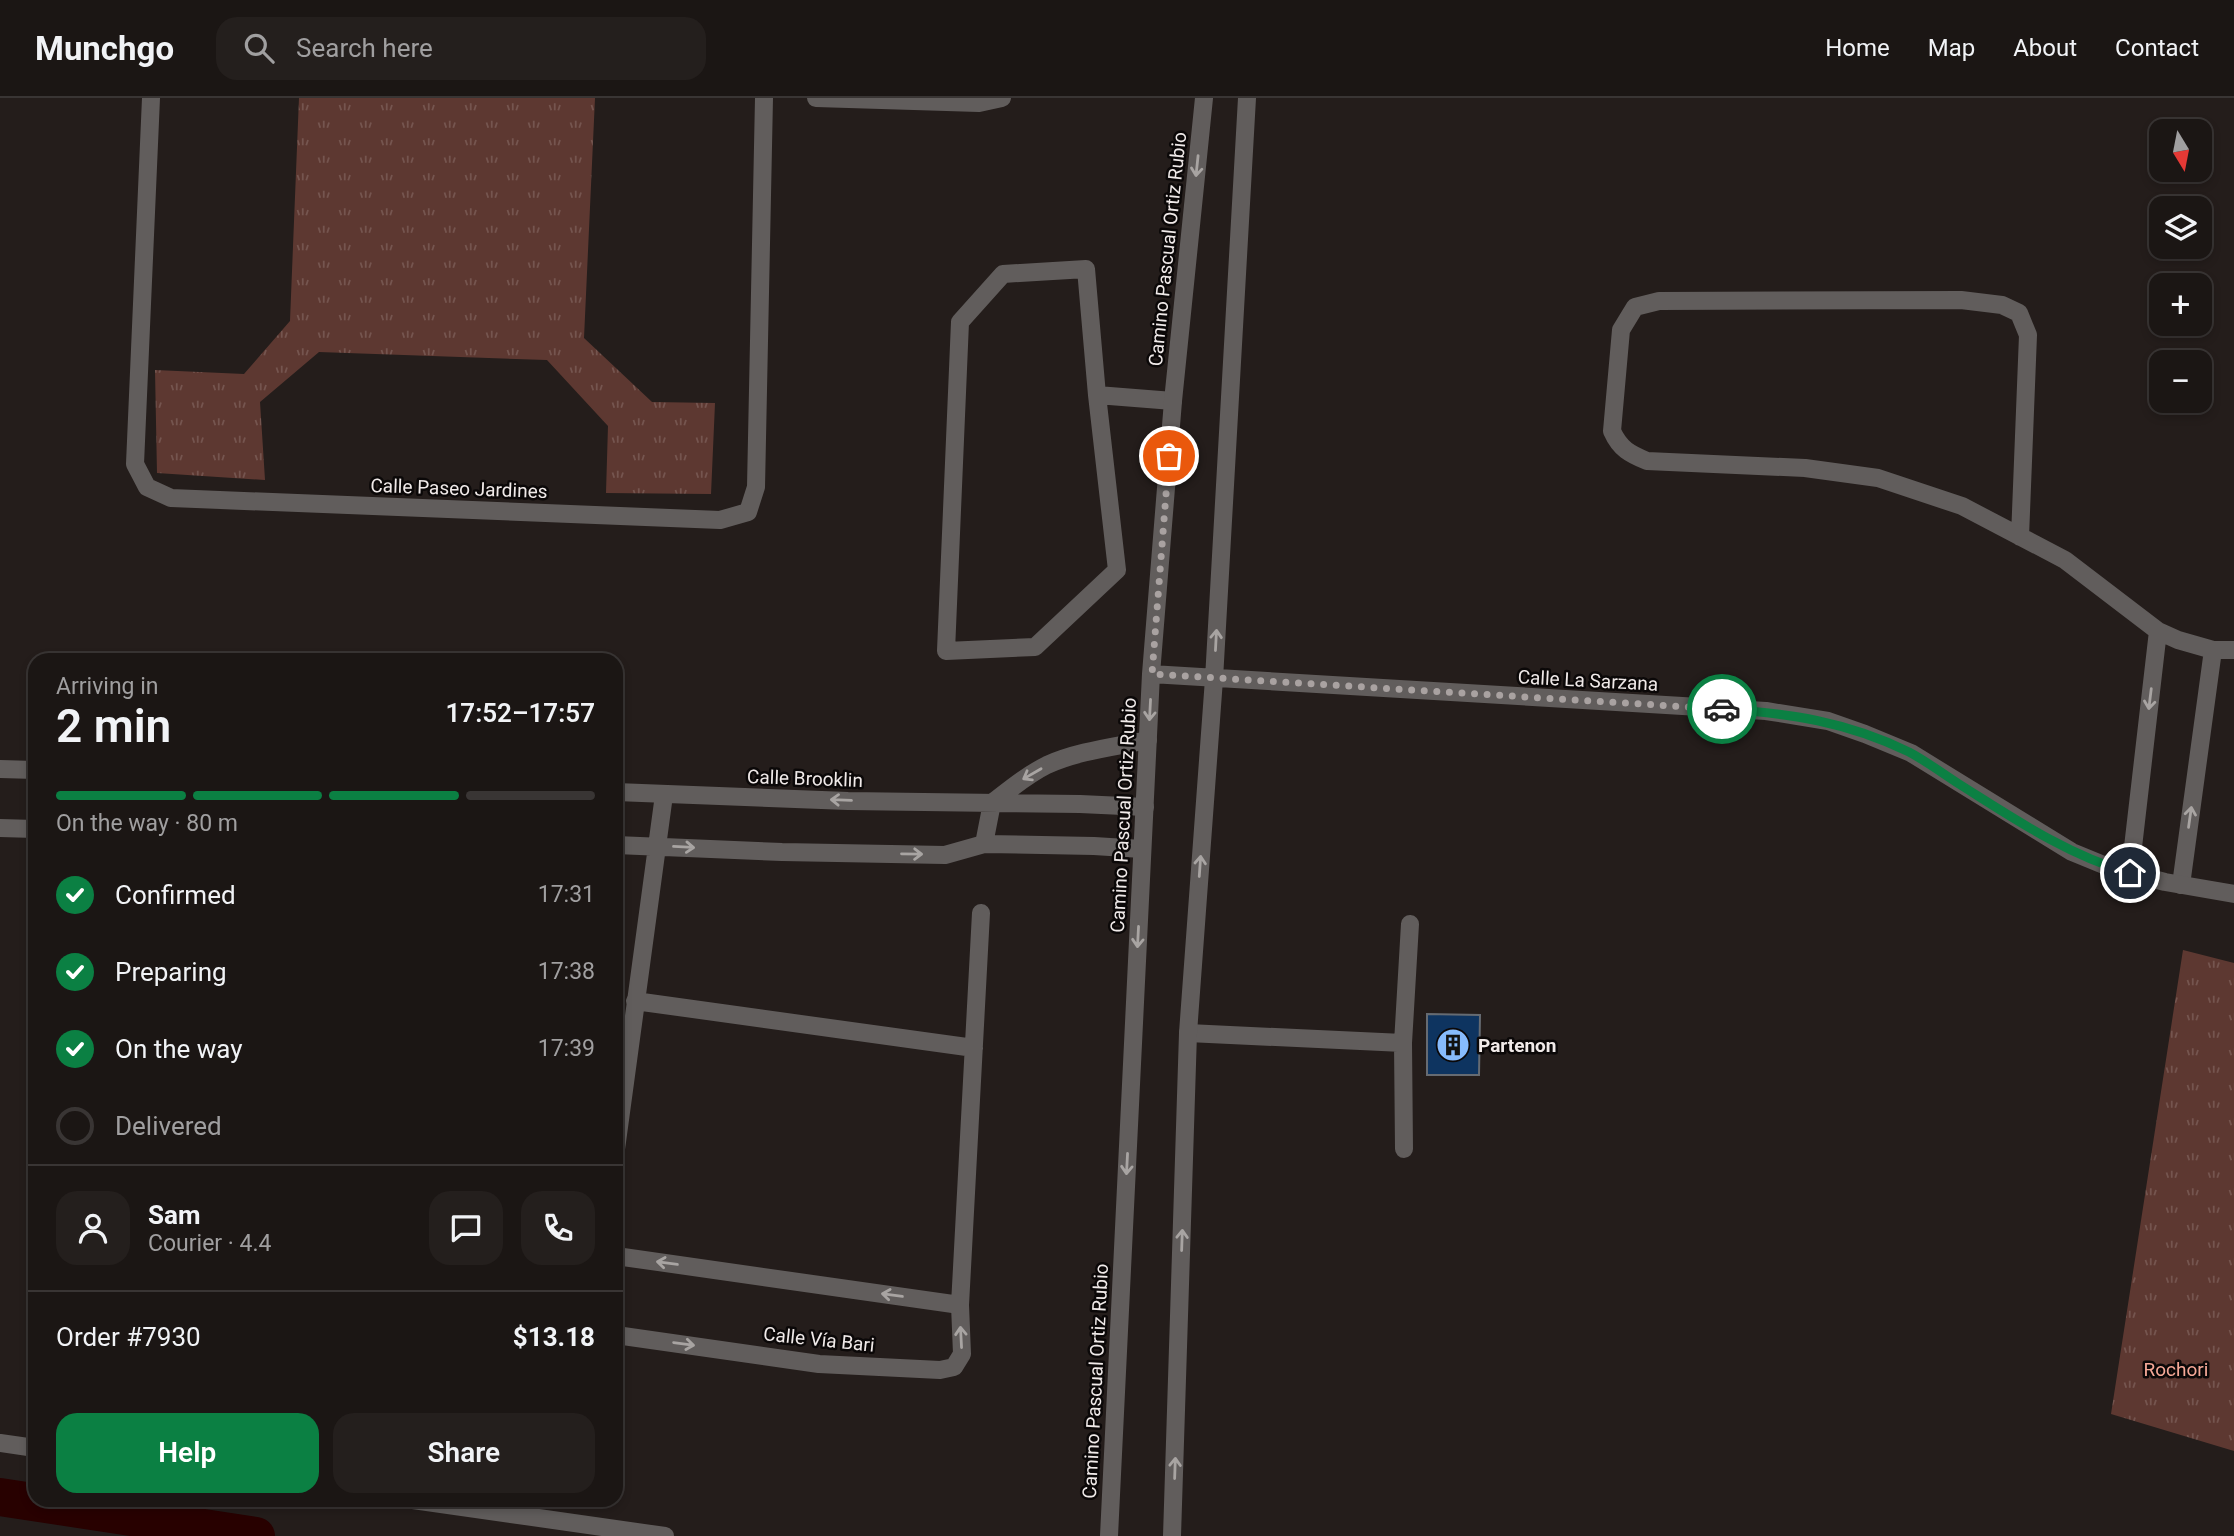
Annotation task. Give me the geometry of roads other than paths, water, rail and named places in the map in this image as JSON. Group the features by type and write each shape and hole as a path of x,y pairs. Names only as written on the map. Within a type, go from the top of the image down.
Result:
{"street":[{"name":"Calle Paseo Jardines","path":"150,98 135,464 147,487 171,498 720,520 748,512 756,487 764,98"},
{"path":"816,98 979,103 1002,98"},
{"name":"Camino Pascual Ortiz Rubio","path":"1109,1536 1152,674 1173,401 1204,98"},
{"path":"1172,1536 1188,1033 1214,679 1247,98"},
{"path":"1086,269 1097,395 1117,570 1035,647 946,651 960,322 1003,274 1086,269"},
{"path":"2020,537 2028,335 2019,313 2002,305 1961,300 1659,301 1635,307 1621,330 1612,431 1619,446 1630,454 1647,461 1805,468 1878,478 1962,506 2020,537 2065,560 2158,631 2213,650 2234,650"},
{"path":"1097,395 1173,401"},
{"path":"2130,873 2158,631"},
{"path":"2181,885 2213,650"},
{"name":"Calle La Sarzana","path":"1152,674 1766,711 1828,721 1866,733 1911,753 2071,852 2130,873 2234,894"},
{"path":"984,844 992,803 1023,779 1076,754 1148,740"},
{"path":"0,769 28,770"},
{"name":"Calle Brooklin","path":"623,792 1145,807"},
{"path":"623,1094 664,794"},
{"path":"0,828 28,829"},
{"path":"623,845 945,855 984,844 1142,849"},
{"name":"Calle Vía Bari","path":"623,1336 819,1364 940,1370 954,1367 962,1354 960,1305 981,913"},
{"path":"1404,1149 1403,1043 1410,924"},
{"path":"635,1001 974,1048"},
{"path":"1188,1033 1403,1043"},
{"path":"623,1256 960,1305"},
{"path":"0,1443 28,1447"},
{"path":"462,1507 665,1536"}],"waterway":[{"path":"0,1497 28,1501"},
{"path":"66,1507 256,1536"}],"place":[{"name":"Partenon","path":"1453,1045"}],"park label":[{"name":"Rochori","path":"2176,1369"}]}
